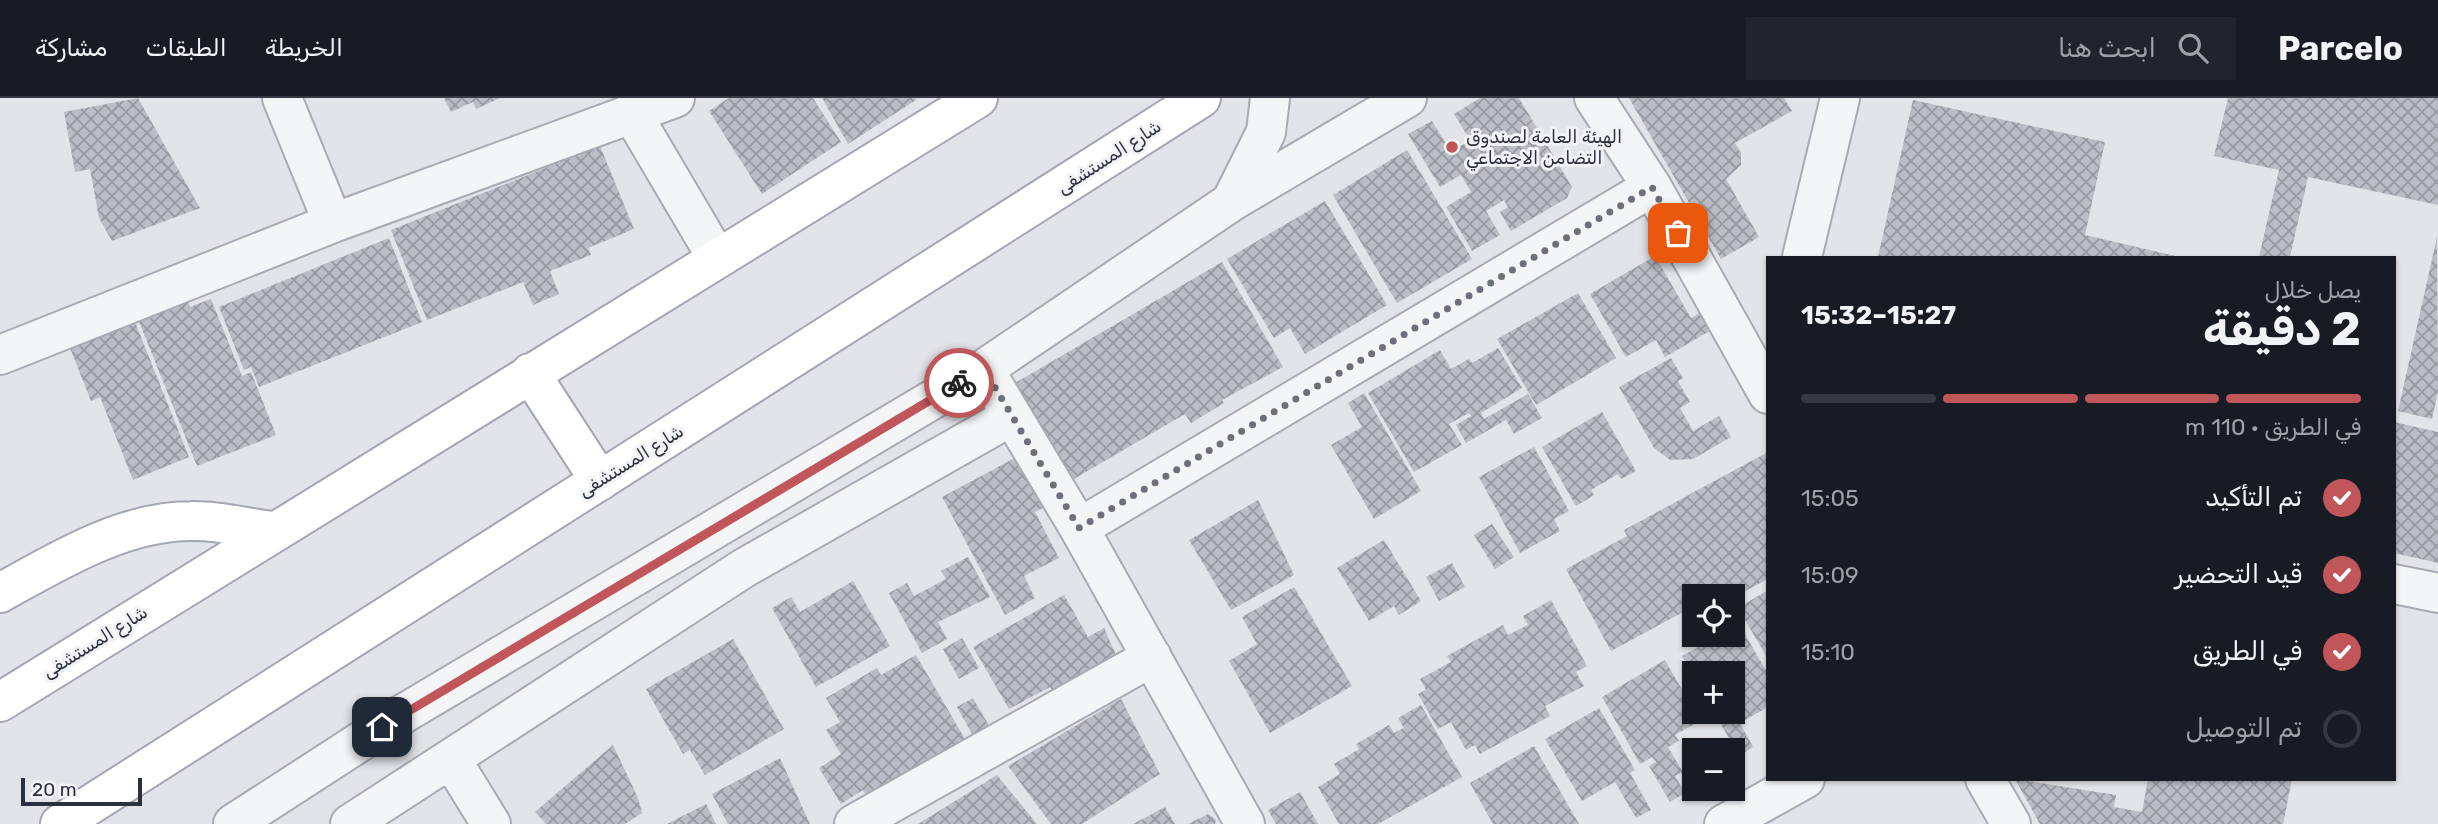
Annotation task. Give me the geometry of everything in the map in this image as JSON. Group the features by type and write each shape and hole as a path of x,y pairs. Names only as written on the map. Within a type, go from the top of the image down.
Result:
{"main road":[{"name":"شارع المستشفى","path":"0,702 272,531 978,98"},
{"name":"شارع المستشفى","path":"60,824 1201,98"},
{"path":"530,373 600,481"},
{"path":"0,593 50,565 129,531 191,521 272,531"},
{"path":"80,824 118,786"}],"street":[{"path":"282,98 333,223"},
{"path":"0,355 333,223 631,112 676,98"},
{"path":"1231,202 1266,132 1270,98"},
{"path":"233,824 415,707 984,369 1231,202 1407,98"},
{"path":"1594,98 1652,187 1766,390"},
{"path":"1802,256 1840,98"},
{"path":"631,112 717,258"},
{"path":"1079,528 1652,187"},
{"path":"984,369 1010,417 1079,528 1245,824"},
{"path":"350,824 744,568 1010,417"},
{"path":"2396,584 2438,593"},
{"path":"874,819 1152,657"},
{"path":"452,759 491,824"},
{"path":"1724,824 1801,781"},
{"path":"1986,781 2011,824"}],"building":[{"path":"138,98 200,208 112,241 99,218 90,169 75,172 64,112"},
{"path":"444,98 500,98 476,109 473,102 451,112"},
{"path":"729,98 813,98 841,142 762,194 709,111"},
{"path":"822,98 915,98 916,100 848,144"},
{"path":"1480,98 1519,98 1572,187 1567,198 1511,231 1500,212 1508,207 1504,200 1486,211 1500,235 1472,251 1446,207 1471,192 1461,175 1440,187 1408,134 1432,121 1451,152 1470,140 1454,114"},
{"path":"1629,98 1784,98 1792,111 1735,143 1741,153 1741,165 1726,179 1759,237 1721,259"},
{"path":"2228,98 2438,98 2438,205 2308,177 2290,256 2259,256 2279,170 2214,156"},
{"path":"1913,100 2105,142 2085,235 2176,256 1878,256"},
{"path":"600,146 634,229 588,248 591,255 550,271 559,294 533,305 523,282 427,320 391,230"},
{"path":"1407,150 1472,259 1397,303 1333,195"},
{"path":"1325,201 1387,305 1305,354 1290,328 1274,338 1227,259"},
{"path":"2437,237 2438,391 2432,419 2398,411"},
{"path":"389,238 422,322 259,387 251,367 244,370 219,307"},
{"path":"1655,256 1691,318 1703,311 1713,329 1665,357 1656,340 1626,357 1590,294"},
{"path":"1222,262 1283,367 1222,400 1224,403 1191,423 1185,414 1067,483 1010,386"},
{"path":"1578,293 1616,358 1536,405 1497,339"},
{"path":"211,299 242,376 251,372 276,435 197,466 138,319 188,300 190,307"},
{"path":"135,322 189,457 133,480 100,397 91,401 70,348"},
{"path":"1498,348 1522,388 1481,413 1484,419 1528,394 1542,418 1514,434 1506,420 1466,443 1456,425 1471,416 1469,413 1449,424 1462,445 1414,472 1368,393 1440,350 1451,369 1469,359 1472,363"},
{"path":"1671,358 1683,378 1678,381 1690,402 1680,408 1693,431 1719,416 1731,437 1693,459 1670,460 1654,448 1619,387"},
{"path":"1364,393 1421,491 1374,519 1331,445 1362,427 1348,403"},
{"path":"1602,412 1636,471 1621,479 1618,474 1591,490 1594,495 1576,506 1542,447"},
{"path":"2396,422 2438,432 2438,563 2396,553"},
{"path":"1534,447 1569,511 1554,519 1560,531 1520,553 1479,477"},
{"path":"1024,453 1051,504 1035,512 1059,558 1024,576 1035,598 1005,615 942,497"},
{"path":"1766,453 1766,580 1745,591 1745,584 1682,584 1682,613 1611,651 1566,569 1627,536 1624,530"},
{"path":"1258,500 1294,575 1231,610 1189,540"},
{"path":"1492,524 1514,557 1495,569 1474,535"},
{"path":"1384,540 1421,601 1399,615 1394,606 1369,621 1337,568"},
{"path":"968,557 990,597 938,622 947,639 922,653 889,593 907,583 914,596 946,579 941,571"},
{"path":"1452,563 1465,587 1439,601 1426,577"},
{"path":"853,581 890,646 816,687 772,608 791,597 800,612"},
{"path":"1294,587 1352,686 1270,733 1229,661 1257,644 1242,617"},
{"path":"1766,591 1766,656 1745,620 1745,604"},
{"path":"1064,595 1088,637 1104,628 1121,666 1058,702 1050,687 1009,709 973,647"},
{"path":"1551,600 1587,666 1576,672 1584,686 1545,706 1550,716 1480,754 1475,745 1466,750 1451,722 1438,729 1418,694 1426,690 1420,679 1451,662 1447,656 1503,625 1508,635 1528,625 1523,616"},
{"path":"1745,634 1766,671 1766,708 1745,720 1745,661 1685,661 1682,656 1698,647 1745,647"},
{"path":"962,638 979,668 959,679 943,649"},
{"path":"733,639 784,729 705,775 690,750 683,754 646,689"},
{"path":"916,655 972,751 873,809 863,790 841,804 819,768 841,754 826,730 840,722 826,698 877,668 881,675"},
{"path":"1665,660 1682,690 1682,724 1695,724 1675,735 1679,741 1668,747 1682,770 1675,776 1682,788 1682,795 1670,802 1649,766 1656,762 1652,757 1640,764 1602,697"},
{"path":"973,698 995,736 978,745 957,707"},
{"path":"1121,699 1160,774 1082,824 1051,824 1008,766"},
{"path":"1421,705 1462,777 1378,824 1339,824 1318,787 1340,774 1334,764 1359,749 1356,744 1389,725 1394,733 1404,728 1398,718"},
{"path":"1599,708 1635,770 1630,773 1651,810 1636,818 1615,782 1582,801 1545,739"},
{"path":"1721,724 1741,724 1753,747 1745,752 1745,738 1729,738"},
{"path":"613,745 638,798 642,813 625,824 546,824 535,812"},
{"path":"1534,746 1579,824 1493,824 1470,783"},
{"path":"780,758 810,824 728,824 712,794"},
{"path":"997,775 1037,824 918,824"},
{"path":"2016,781 2116,795 2114,807 2142,812 2148,781 2292,781 2283,824 2040,824"},
{"path":"1300,792 1318,824 1276,824 1268,810"},
{"path":"706,804 716,824 667,824"},
{"path":"1165,807 1175,824 1133,824"},
{"path":"1208,814 1216,820 1215,824 1188,824"}],"way so far":[{"path":"959,383 984,369 1010,417 1079,528 1652,187 1678,233"}],"place":[{"name":"الهيئة العامة لصندوق التضامن الاجتماعي","path":"1452,147"}],"route":[{"path":"382,727 959,383"}]}
